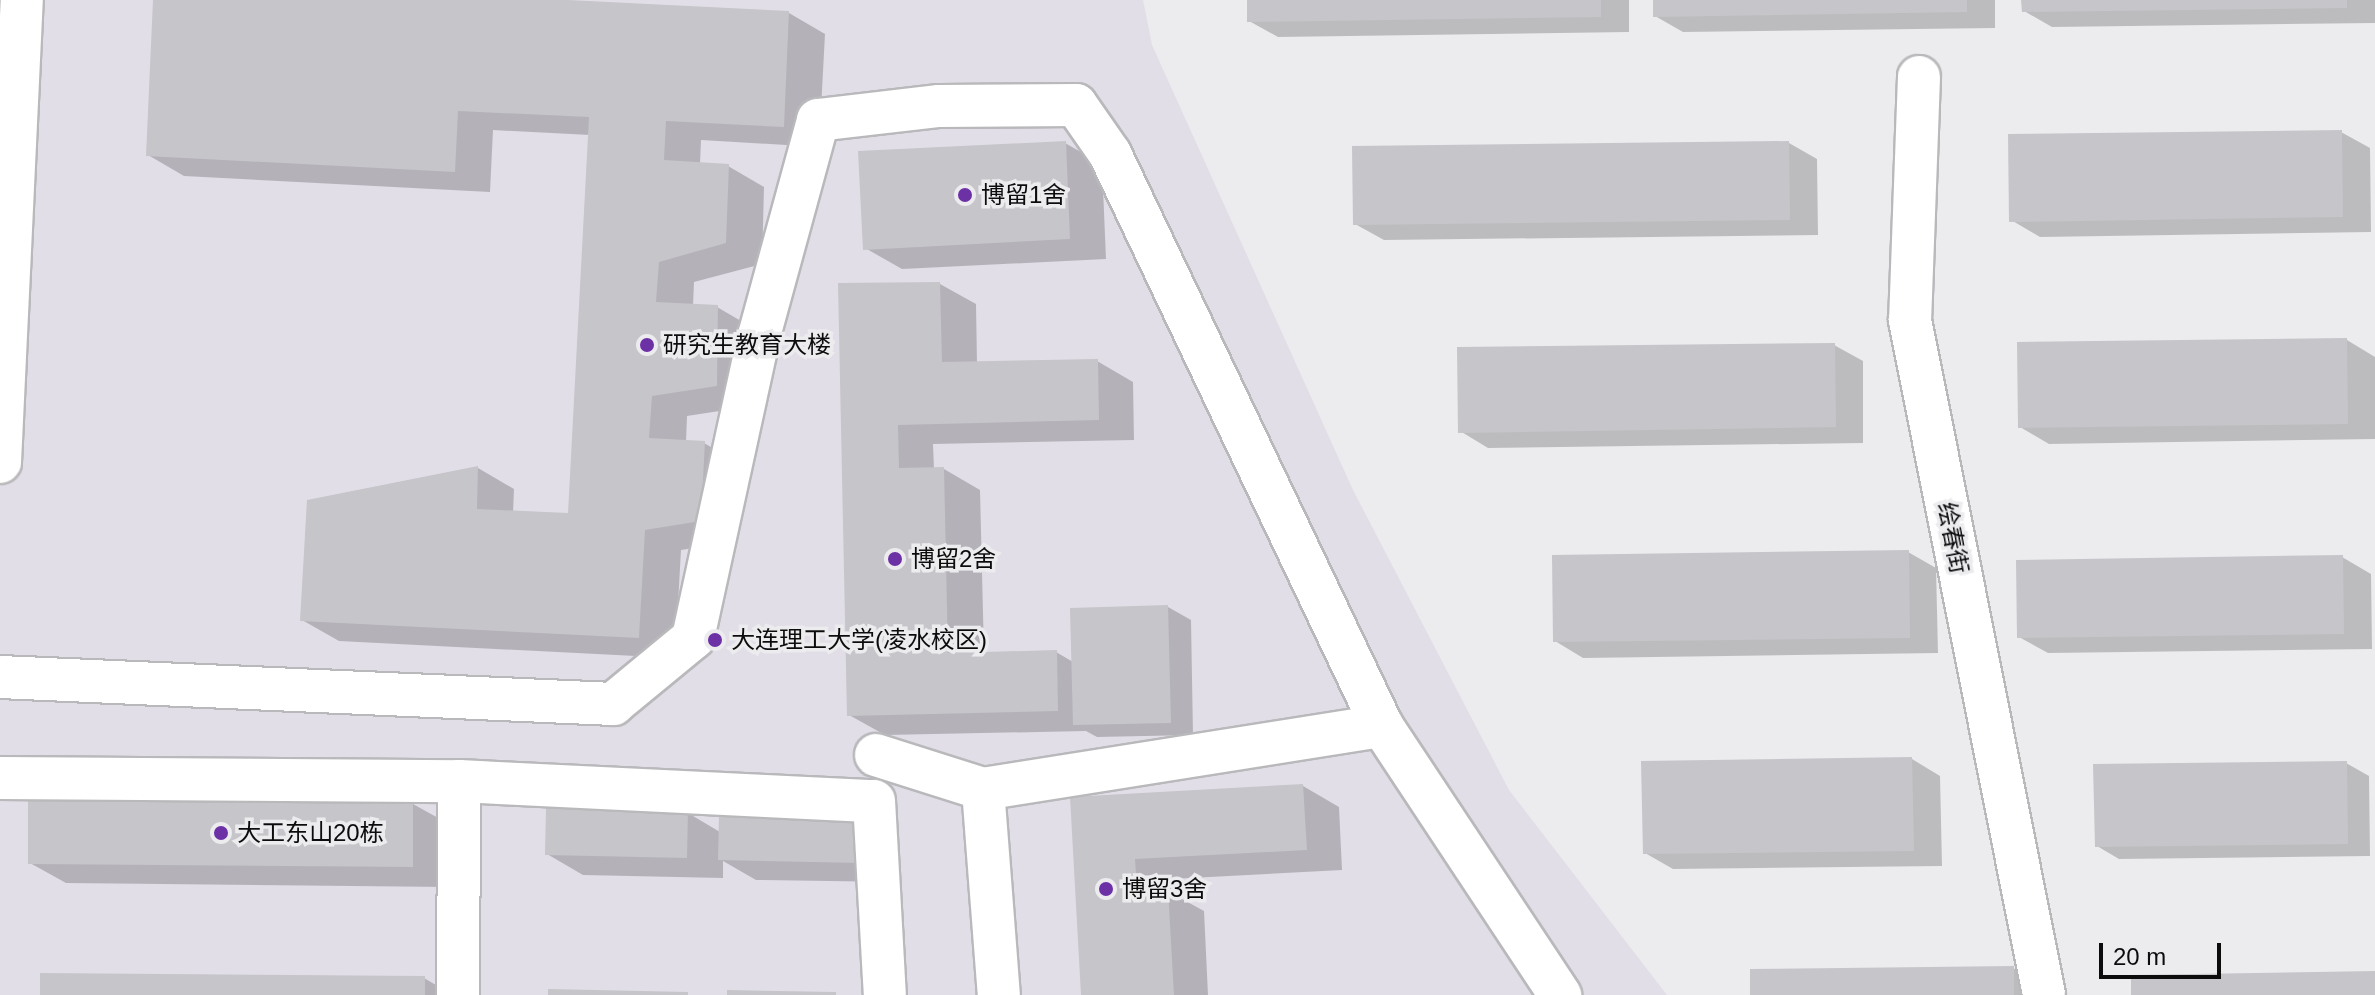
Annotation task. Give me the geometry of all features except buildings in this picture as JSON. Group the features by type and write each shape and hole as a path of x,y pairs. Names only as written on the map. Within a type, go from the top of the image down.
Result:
{"street":[{"path":"0,462 22,0"},
{"name":"绘春街","path":"1919,77 1910,320 2044,995"},
{"path":"0,677 613,704 693,638 759,336 818,120 939,106 1076,105 1110,154 1382,726 1560,995"},
{"path":"876,755 983,789 1382,726"},
{"path":"0,778 459,781 874,801 885,995"},
{"path":"458,995 459,781"},
{"path":"983,789 999,995"}],"shaded area":[{"name":"大连理工大学(凌水校区)","path":"0,0 1143,0 1152,45 1353,490 1509,790 1667,995 0,995"}],"place":[{"name":"博留1舍","path":"965,195"},
{"name":"研究生教育大楼","path":"647,345"},
{"name":"博留2舍","path":"895,559"},
{"name":"大连理工大学(凌水校区)","path":"715,640"},
{"name":"大工东山20栋","path":"221,833"},
{"name":"博留3舍","path":"1106,889"}]}
